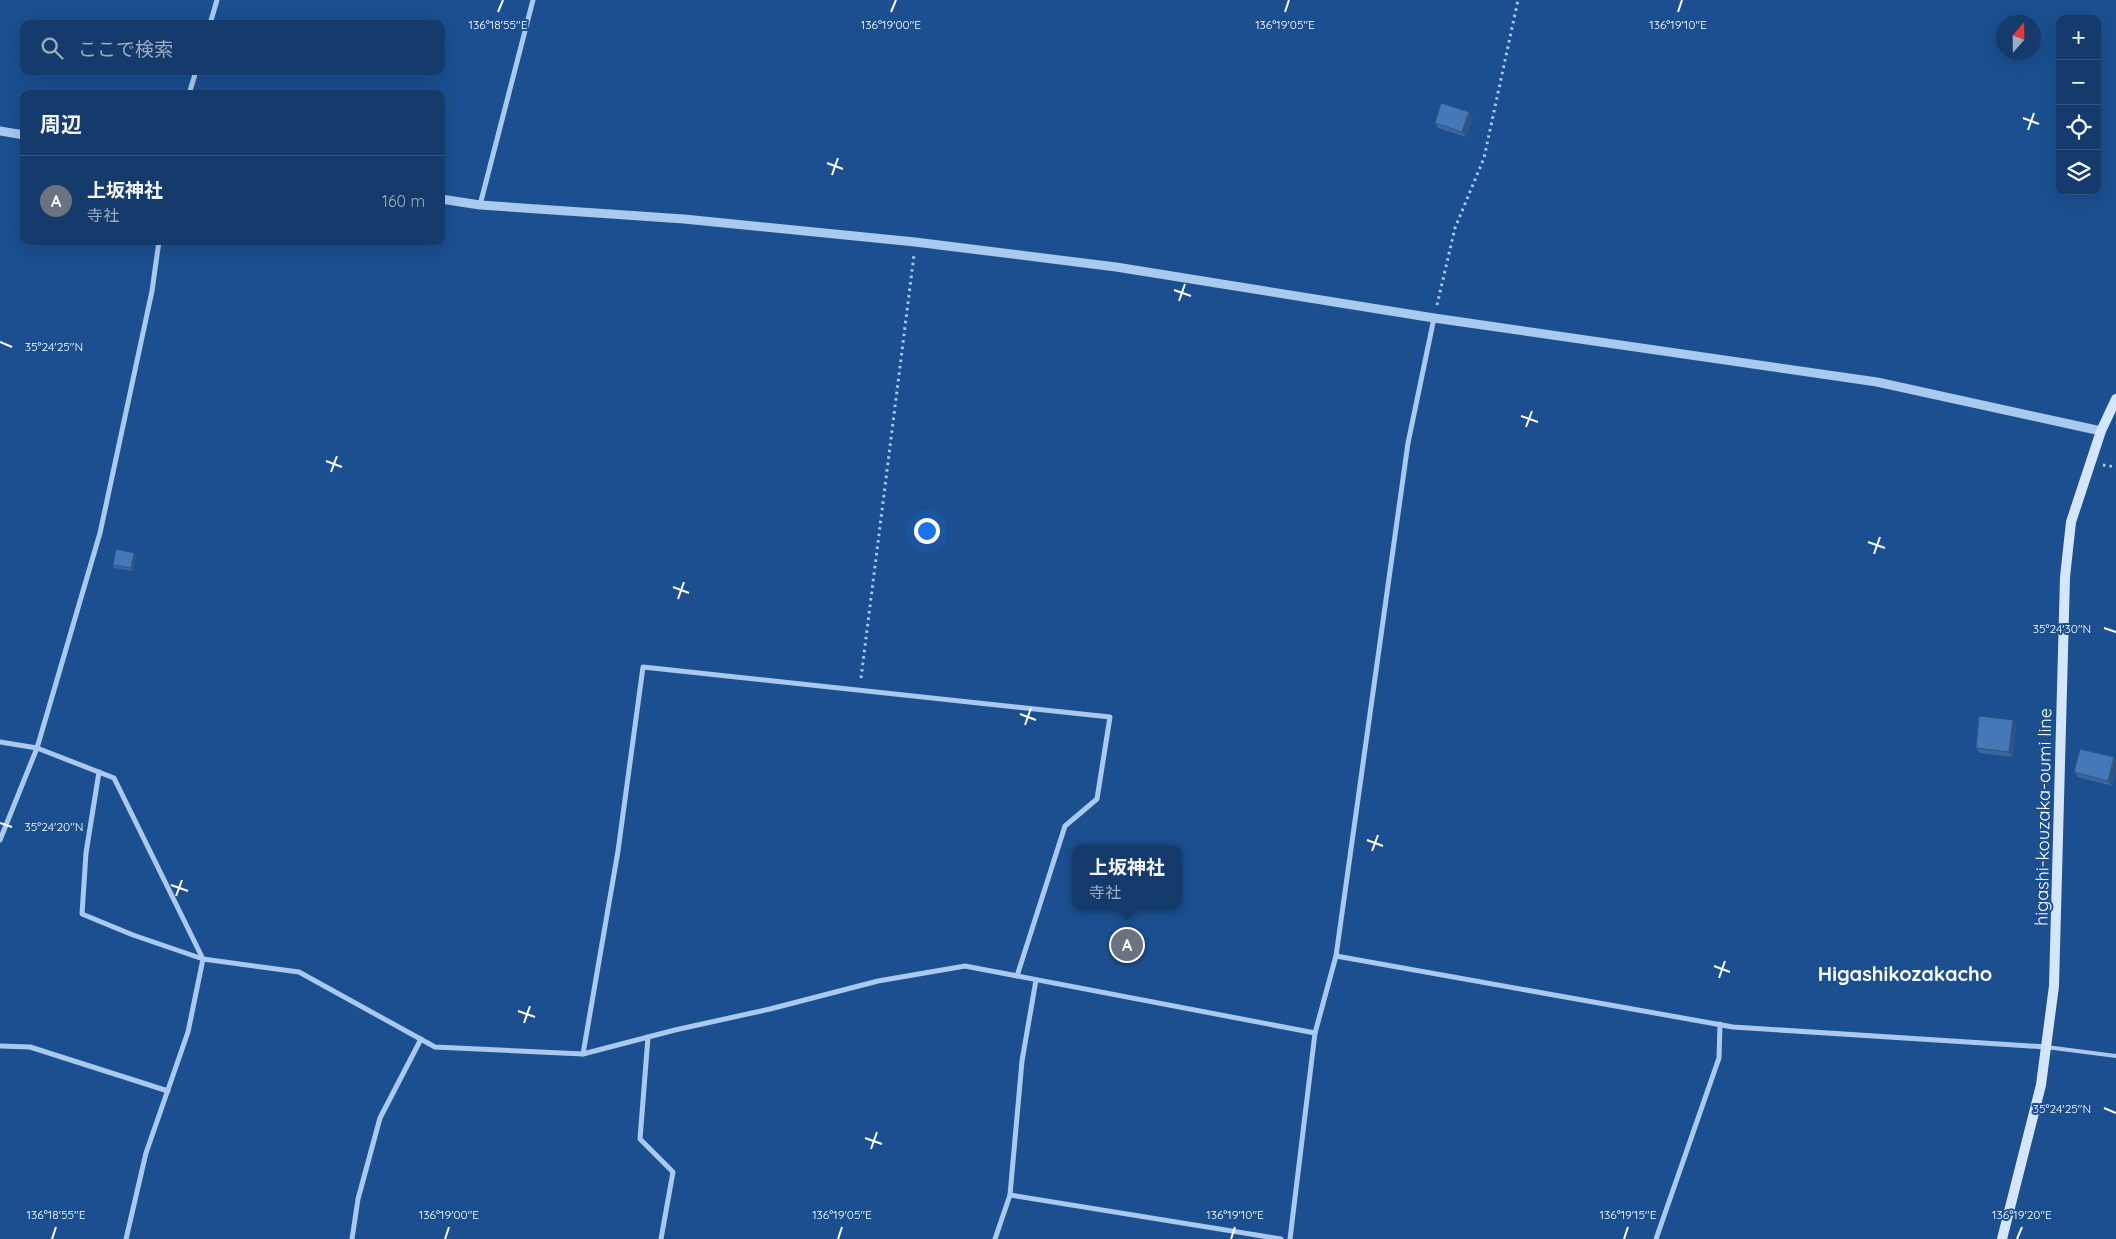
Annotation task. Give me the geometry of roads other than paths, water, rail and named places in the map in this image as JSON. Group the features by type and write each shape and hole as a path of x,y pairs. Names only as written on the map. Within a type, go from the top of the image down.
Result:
{"main road":[{"name":"higashi-kouzaka-oumi line","path":"2002,1239 2041,1085 2054,986 2065,577 2071,522 2101,431 2116,399"}],"street":[{"path":"211,20 216,0"},
{"path":"480,205 533,0"},
{"path":"190,90 195,75"},
{"path":"0,131 20,134"},
{"path":"445,201 480,205 684,219 916,242 1116,267 1434,318 1877,382 2101,431"},
{"path":"0,840 37,748 100,533 152,291 158,245"},
{"path":"1290,1239 1314,1033 1336,956 1408,443 1434,318"},
{"path":"583,1054 618,851 643,667 1110,717 1097,799 1065,826 1017,976"},
{"path":"0,742 37,748 114,778 203,959 188,1032 146,1153 126,1239"},
{"path":"99,772 86,853 82,914 133,935 203,959 299,972 435,1047 583,1054 878,981 965,966 1314,1033"},
{"path":"1336,956 1733,1027 2046,1047"},
{"path":"995,1239 1010,1195 1022,1061 1036,980"},
{"path":"1656,1239 1719,1058 1720,1024"},
{"path":"648,1037 640,1139 673,1172 661,1239"},
{"path":"352,1239 358,1200 380,1118 421,1039"},
{"path":"0,1046 30,1046 168,1091"},
{"path":"1010,1195 1281,1239"}],"lane":[{"path":"2046,1047 2116,1056"}],"place":[{"name":"上坂神社","path":"1127,945"}],"district":[{"name":"Higashikozakacho","path":"1905,973"}]}
